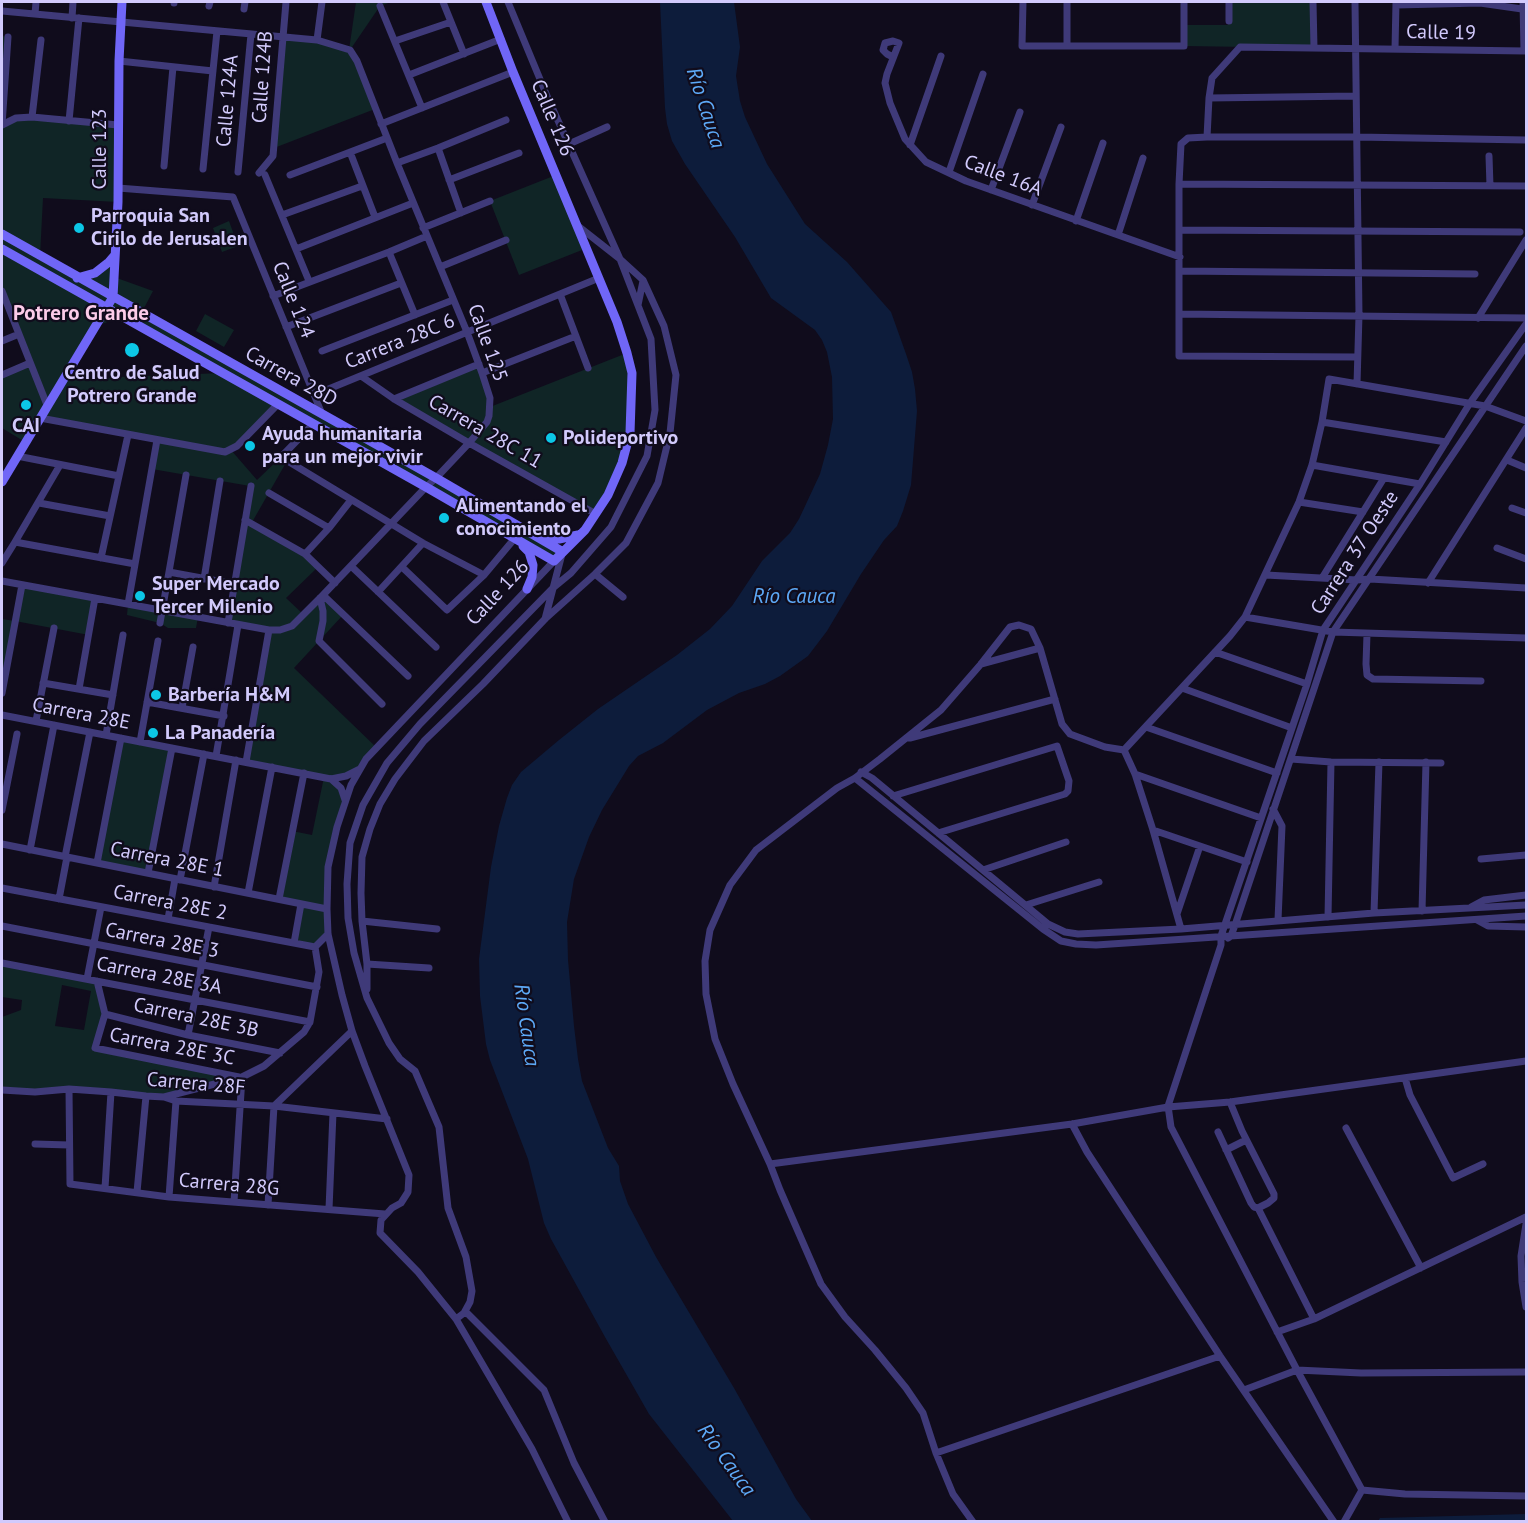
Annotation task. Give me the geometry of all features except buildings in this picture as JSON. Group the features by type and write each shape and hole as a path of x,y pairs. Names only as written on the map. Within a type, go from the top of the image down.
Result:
{"street":[{"path":"3,2 2,11 317,40 322,2"},
{"path":"35,14 36,2"},
{"path":"69,121 74,2"},
{"name":"Calle 123","path":"2,482 113,297 122,2"},
{"name":"Calle 124B","path":"282,215 262,174 273,156 286,2"},
{"path":"443,2 464,54"},
{"name":"Calle 126","path":"386,1214 401,1203 408,1192 409,1175 352,1031 328,934 328,867 345,800 360,769 376,747 585,530 608,495 622,463 630,433 632,373 617,322 486,2"},
{"path":"456,1319 464,1313 470,1302 472,1291 466,1257 448,1208 440,1127 415,1071 400,1059 389,1043 367,998 354,954 348,918 346,884 350,843 363,805 387,763 420,724 554,587 571,573 611,527 646,456 655,410 651,339 620,259 508,2"},
{"path":"1023,2 1022,46 1184,46 1184,2"},
{"path":"1067,2 1067,46"},
{"path":"1229,2 1229,21"},
{"path":"1313,2 1314,48"},
{"path":"1355,2 1359,315 1357,384"},
{"path":"1395,49 1396,3 1480,2 1522,5 1525,51"},
{"path":"380,6 422,108"},
{"path":"395,41 451,22"},
{"path":"203,169 217,31"},
{"name":"Calle 124A","path":"238,172 251,34"},
{"path":"2,125 8,37"},
{"path":"409,75 501,39"},
{"path":"32,117 41,40"},
{"name":"Calle 125","path":"268,630 280,630 292,626 322,597 469,443 487,422 489,416 490,399 479,364 357,61 350,50 317,40"},
{"name":"Calle 19","path":"1207,137 1212,78 1240,47 1525,51"},
{"path":"910,144 941,56"},
{"name":"Calle 16A","path":"893,57 885,83 890,103 905,139 926,162 991,190 1180,257"},
{"path":"119,61 213,71"},
{"path":"164,166 173,67"},
{"path":"381,123 513,72"},
{"path":"949,172 983,74"},
{"path":"1209,98 1356,96"},
{"path":"991,190 1020,112"},
{"path":"2,125 16,118 32,117 118,125"},
{"path":"397,163 506,120"},
{"path":"569,144 607,127"},
{"path":"1032,205 1061,127"},
{"path":"1357,357 1179,356 1181,144 1188,138 1207,137 1527,140"},
{"path":"290,175 387,138"},
{"path":"1076,221 1103,143"},
{"path":"438,148 461,213"},
{"path":"350,152 375,217"},
{"path":"449,180 519,153"},
{"path":"1489,156 1490,186"},
{"path":"1118,236 1143,158"},
{"path":"1179,184 1527,186"},
{"path":"309,281 282,215 362,186"},
{"name":"Calle 124","path":"118,188 233,197 322,414"},
{"path":"423,228 490,201"},
{"path":"296,249 413,203"},
{"path":"367,998 367,964 362,921 362,857 380,804 395,779 424,741 545,619 626,543 658,483 670,434 676,375 664,326 643,280 578,226"},
{"path":"1179,230 1520,232"},
{"name":"Carrera 28D","path":"2,234 436,478 562,552"},
{"path":"273,296 427,236"},
{"path":"440,267 506,240"},
{"path":"1478,318 1527,240"},
{"name":"Carrera 28D","path":"2,249 426,486 554,561"},
{"path":"389,252 415,315"},
{"path":"77,278 95,273 115,255"},
{"path":"1180,271 1475,274"},
{"name":"Carrera 28C 6","path":"314,395 599,278"},
{"path":"638,305 643,280"},
{"path":"286,327 401,283"},
{"path":"2,291 47,405"},
{"path":"560,294 588,368"},
{"path":"322,351 453,300"},
{"path":"1179,314 1527,318"},
{"name":"Carrera 37 Oeste","path":"1221,936 1307,684 1323,630 1420,484 1470,403 1523,333 1527,324"},
{"path":"2,341 19,334"},
{"path":"482,373 576,336"},
{"name":"Carrera 37 Oeste","path":"1231,936 1333,632 1527,346"},
{"path":"2,375 30,363"},
{"path":"394,399 479,364"},
{"name":"Carrera 28C 11","path":"361,376 394,399 596,514"},
{"path":"1124,750 1215,652 1245,616 1299,502 1312,465 1329,379 1485,406 1527,421"},
{"path":"40,418 225,452 237,446 278,404"},
{"path":"1322,422 1446,442"},
{"path":"313,424 281,457 423,543 484,575"},
{"path":"1428,583 1527,428"},
{"path":"101,558 128,435"},
{"path":"129,604 157,440"},
{"path":"17,456 119,476"},
{"path":"1507,460 1527,468"},
{"path":"2,563 60,465"},
{"path":"1312,465 1420,484"},
{"path":"160,623 186,475"},
{"path":"1322,578 1384,478"},
{"path":"204,579 220,480"},
{"path":"228,623 251,486"},
{"path":"269,493 329,528"},
{"path":"305,554 351,500"},
{"path":"1299,502 1363,512"},
{"path":"39,503 110,516"},
{"path":"1512,508 1527,513"},
{"path":"245,520 305,554 335,583"},
{"path":"540,538 559,539 580,535"},
{"path":"402,567 447,610 484,575 515,538 529,552 533,565 532,577 527,589"},
{"path":"15,542 135,564"},
{"path":"378,592 423,543"},
{"path":"1497,548 1527,559"},
{"path":"545,619 562,552"},
{"path":"351,566 436,647"},
{"path":"169,572 234,584"},
{"path":"595,574 623,597"},
{"path":"1266,575 1527,588"},
{"path":"2,581 268,630 246,762"},
{"path":"2,693 22,585"},
{"path":"322,597 323,621 318,641 382,704"},
{"path":"322,597 408,676"},
{"path":"79,689 95,598"},
{"path":"1245,616 1333,632 1527,638"},
{"path":"973,1521 953,1494 923,1413 906,1388 845,1317 821,1284 715,1039 706,994 705,961 710,930 730,885 756,850 837,788 855,778 940,710 1010,627 1019,624 1031,629 1040,648 1062,724 1070,734 1105,747 1124,750"},
{"path":"216,756 238,625"},
{"path":"36,722 54,628"},
{"path":"1367,634 1367,675 1373,679 1481,681"},
{"path":"106,735 123,635"},
{"path":"140,742 158,641"},
{"path":"182,708 192,647"},
{"path":"981,664 1040,648"},
{"path":"1215,652 1307,684"},
{"path":"43,683 113,695"},
{"path":"1182,688 1292,728"},
{"path":"905,739 1055,699"},
{"path":"147,702 224,716"},
{"name":"Carrera 28E","path":"2,715 331,779"},
{"path":"30,850 54,725"},
{"path":"1146,727 1277,772"},
{"path":"59,899 90,732"},
{"path":"2,810 16,734"},
{"path":"97,863 121,738"},
{"path":"894,796 1057,746 1069,781 1068,791 1065,794 938,833"},
{"path":"148,873 172,748"},
{"path":"1124,750 1135,774 1153,830 1181,929"},
{"path":"168,919 204,754"},
{"path":"1291,759 1331,762 1441,763"},
{"path":"214,887 236,760"},
{"path":"1328,917 1331,762"},
{"path":"1374,913 1379,762"},
{"path":"1422,911 1426,762"},
{"path":"248,893 272,767"},
{"path":"331,779 346,776 360,769"},
{"path":"861,772 872,778 1048,924 1065,932 1078,934 1181,929 1374,913 1527,905"},
{"path":"279,900 304,773"},
{"path":"1135,774 1261,818"},
{"path":"855,778 1061,941 1096,945 1527,916"},
{"path":"331,779 341,788 345,800"},
{"path":"1273,809 1282,826 1278,920"},
{"path":"1153,830 1247,862"},
{"path":"983,870 1066,842"},
{"name":"Carrera 28E 1","path":"2,844 327,909"},
{"path":"1177,914 1200,846"},
{"path":"1481,859 1527,855"},
{"path":"1026,904 1099,882"},
{"name":"Carrera 28E 2","path":"2,888 315,947"},
{"path":"1469,908 1484,900 1527,895"},
{"path":"294,943 301,904"},
{"path":"87,979 101,907"},
{"path":"1476,920 1488,926 1527,927"},
{"path":"362,921 437,929"},
{"name":"Carrera 28E 3","path":"2,926 316,987"},
{"path":"188,1035 209,927"},
{"path":"164,1096 242,1077 264,1066 304,1032 310,1023 319,972 315,947 328,934"},
{"path":"1221,936 1221,945 1168,1107 1171,1127 1362,1490"},
{"path":"1221,945 1231,936"},
{"name":"Carrera 28E 3A","path":"2,963 310,1023"},
{"path":"367,964 429,968"},
{"path":"97,981 105,1014"},
{"name":"Carrera 28E 3B","path":"105,1014 188,1035 280,1053"},
{"name":"Carrera 28E 3C","path":"105,1014 96,1048 242,1077"},
{"path":"268,1205 274,1106 352,1031"},
{"path":"770,1164 1072,1124 1168,1107 1230,1102 1527,1061"},
{"path":"234,1202 242,1077"},
{"path":"1405,1078 1410,1095 1453,1178 1484,1164"},
{"path":"36,1144 69,1145 69,1089"},
{"name":"Carrera 28F","path":"2,1090 35,1092 69,1089 111,1092 164,1096 176,1101 274,1106 387,1119"},
{"path":"105,1188 111,1092"},
{"path":"137,1192 146,1096"},
{"path":"169,1197 176,1101"},
{"path":"1230,1102 1246,1140 1274,1194 1274,1198 1258,1208"},
{"path":"329,1209 333,1113"},
{"path":"1072,1124 1087,1152 1220,1356 1334,1521"},
{"path":"1346,1128 1421,1268"},
{"path":"1218,1131 1251,1203 1258,1208 1314,1319"},
{"path":"1226,1150 1246,1140"},
{"name":"Carrera 28G","path":"69,1145 70,1184 169,1197 386,1214"},
{"path":"386,1214 381,1220 380,1233 418,1272 456,1319 532,1449 568,1521"},
{"path":"1277,1332 1314,1319 1527,1217"},
{"path":"1527,1224 1521,1256 1522,1282 1527,1307"},
{"path":"464,1313 468,1314 544,1390 574,1463 605,1521"},
{"path":"936,1453 1220,1356"},
{"path":"1244,1390 1297,1370 1361,1373 1527,1372"},
{"path":"1362,1490 1405,1494 1527,1496"},
{"path":"1344,1521 1362,1490"}],"green space":[{"path":"356,2 391,2 380,6 350,50 375,109 274,148 282,37 317,40 349,50"},
{"path":"1229,2 1313,2 1314,48 1184,46 1184,25 1228,25"},
{"path":"2,36 8,37 2,125"},
{"path":"16,118 118,125 118,202 43,198 40,256 78,278 109,262 114,277 153,291 142,312 563,552 554,561 278,404 231,450 257,480 281,457 287,461 251,524 305,554 318,567 286,598 303,614 323,595 343,615 294,668 377,748 360,769 332,779 344,793 328,867 328,934 315,947 294,943 301,904 279,899 292,831 312,835 324,777 246,762 268,631 228,623 250,486 152,469 157,440 40,418 25,442 2,428 2,375 30,363 2,291 2,125","holes":["122,320 223,373 63,379 101,324"]},
{"path":"556,175 587,248 519,275 490,201"},
{"path":"229,221 238,246 222,252 213,228"},
{"path":"205,314 234,330 224,347 196,331"},
{"name":"Polideportivo","path":"627,353 630,433 596,514 394,399 479,364 490,407"},
{"path":"22,585 95,598 89,635 15,621"},
{"path":"128,604 198,617 196,628 168,628 160,623 127,615"},
{"path":"2,619 15,621 2,693"},
{"path":"121,738 172,748 148,873 97,863"},
{"path":"2,963 97,981 105,1014 96,1048 242,1077 164,1097 111,1092 2,1090 2,1017 21,1010 22,1000 2,997","holes":["62,985 91,991 84,1030 55,1026"]}],"water":[{"name":"Río Cauca","path":"660,2 734,2 740,47 736,76 745,117 767,164 805,224 847,262 891,312 912,372 915,389 917,411 911,485 897,526 884,540 827,631 808,656 780,676 739,693 707,710 663,743 638,756 629,766 602,810 589,837 574,879 567,922 574,1026 582,1081 608,1148 619,1166 620,1181 628,1204 656,1257 734,1388 796,1499 812,1521 733,1521 649,1414 544,1223 528,1159 490,1060 480,996 479,959 491,867 499,826 512,785 521,772 559,740 598,709 677,655 710,629 732,606 762,561 790,533 799,519 820,474 833,419 832,377 822,340 815,330 771,298 735,237 672,141 665,108"},
{"path":"1526,1514 1526,1522 1378,1521 1380,1518"}],"place":[{"name":"Parroquia San Cirilo de Jerusalen","path":"79,228"},
{"name":"Centro de Salud Potrero Grande","path":"132,350"},
{"name":"CAI","path":"26,405"},
{"name":"Polideportivo","path":"551,438"},
{"name":"Ayuda humanitaria para un mejor vivir","path":"250,446"},
{"name":"Alimentando el conocimiento","path":"444,518"},
{"name":"Super Mercado Tercer Milenio","path":"140,596"},
{"name":"Barbería H&M","path":"156,695"},
{"name":"La Panadería","path":"153,733"}],"district":[{"name":"Potrero Grande","path":"81,314"}]}
